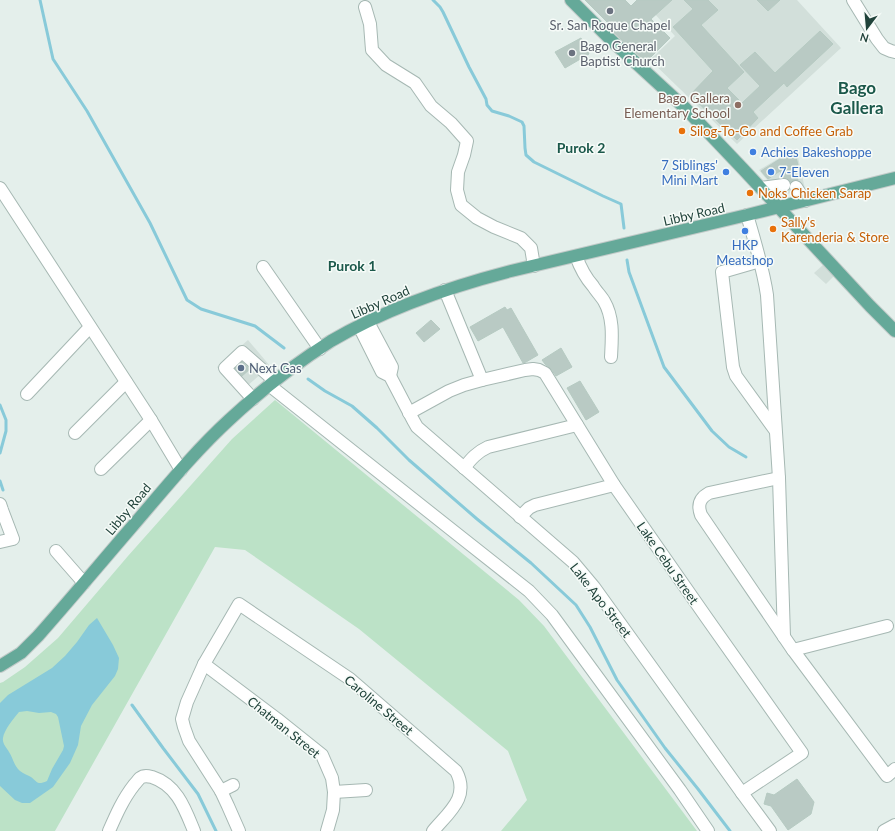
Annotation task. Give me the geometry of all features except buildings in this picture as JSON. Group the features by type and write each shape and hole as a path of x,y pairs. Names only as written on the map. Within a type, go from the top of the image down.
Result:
{"main road":[{"path":"570,0 685,108 895,331"},
{"name":"Libby Road","path":"0,666 21,653 38,636 181,470 224,425 272,383 320,349 363,324 445,290 478,280 747,216 895,178"}],"street":[{"path":"853,0 884,48 895,52"},
{"path":"365,7 370,24 372,50 386,65 415,83 431,106 451,123 467,141 458,172 457,190 461,205 482,221 521,238 531,248 534,266"},
{"path":"761,188 790,186 805,201"},
{"path":"0,188 151,420 181,470"},
{"path":"747,216 760,261 767,295 779,478 784,637"},
{"path":"576,256 584,274 604,301 609,312 612,340 611,356"},
{"path":"760,261 722,272 733,367 736,376 775,430"},
{"path":"263,267 320,349"},
{"path":"409,413 449,391 482,380 445,290"},
{"name":"Lake Apo Street","path":"363,324 392,367 390,376 417,427 573,562 594,587 770,831"},
{"path":"27,394 90,327"},
{"path":"253,399 226,368 242,352 272,383 522,586 552,615 680,790 708,831"},
{"name":"Lake Cebu Street","path":"482,380 533,369 545,373 614,485 802,753 742,793"},
{"path":"75,433 126,382"},
{"path":"101,469 151,420"},
{"path":"464,468 476,454 482,450 576,425"},
{"path":"779,478 709,493 704,496 700,502 699,508 701,515 793,650 887,776 895,769"},
{"path":"520,517 529,508 535,505 614,485"},
{"path":"0,504 13,539 0,542"},
{"path":"56,551 84,583"},
{"name":"Caroline Street","path":"204,664 239,604 350,680 456,770 462,786 460,794 456,804 433,831"},
{"path":"793,650 887,626"},
{"path":"204,664 187,702 182,719 189,740 221,791 239,831"},
{"name":"Chatman Street","path":"204,664 322,755 332,778 334,792 333,810 327,831"},
{"path":"109,831 128,793 140,778 146,776 166,784 176,794 183,804 194,831"},
{"path":"221,791 233,785"},
{"path":"334,792 366,790"},
{"path":"884,831 895,824"}],"shaded area":[{"name":"Bago Gallera Elementary School","path":"642,0 797,0 841,48 737,144 650,60 675,36"},
{"path":"796,148 805,189 780,196 759,170"},
{"path":"823,265 834,276 826,284 814,273"},
{"path":"248,340 270,366 239,393 217,367"}],"green space":[{"path":"275,400 519,600 544,626 697,831 501,831 527,800 508,751 359,629 245,550 215,547 55,831 0,831 0,683 25,667 58,638 128,556 232,439"}],"water":[{"path":"97,618 119,658 118,669 115,676 92,705 81,726 78,745 70,763 53,787 30,803 22,803 15,800 0,786 0,703 8,695 52,668 65,656 89,625","holes":["27,711 39,713 51,712 56,714 58,717 64,746 47,781 42,783 37,782 18,769 3,740 7,728 19,712"]}],"waterway":[{"path":"40,0 53,59 87,111 150,223 187,300 201,309 255,326 284,348"},
{"path":"433,0 443,12 486,99 487,105 492,111 522,122 524,126 526,155 534,162 621,204 624,228"},
{"path":"627,260 629,272 664,367 712,431 729,447 746,457"},
{"path":"308,379 325,391 352,406 377,428 409,460 477,519 531,563 576,605 590,627 617,680 665,748 730,831"},
{"path":"0,405 6,420 6,431 0,453"},
{"path":"0,481 3,490"},
{"path":"132,705 198,794 216,831"}],"place":[{"name":"Sr. San Roque Chapel","path":"610,11"},
{"name":"Bago General Baptist Church","path":"572,53"},
{"name":"Bago Gallera Elementary School","path":"738,105"},
{"name":"Silog-To-Go and Coffee Grab","path":"682,131"},
{"name":"Achies Bakeshoppe","path":"753,152"},
{"name":"7 Siblings' Mini Mart","path":"726,172"},
{"name":"7-Eleven","path":"771,172"},
{"name":"Noks Chicken Sarap","path":"750,193"},
{"name":"Sally's Karenderia & Store","path":"773,229"},
{"name":"HKP Meatshop","path":"745,231"},
{"name":"Next Gas","path":"241,368"}],"district":[{"name":"Bago Gallera","path":"857,97"},
{"name":"Purok 2","path":"581,147"},
{"name":"Purok 1","path":"352,265"}]}
